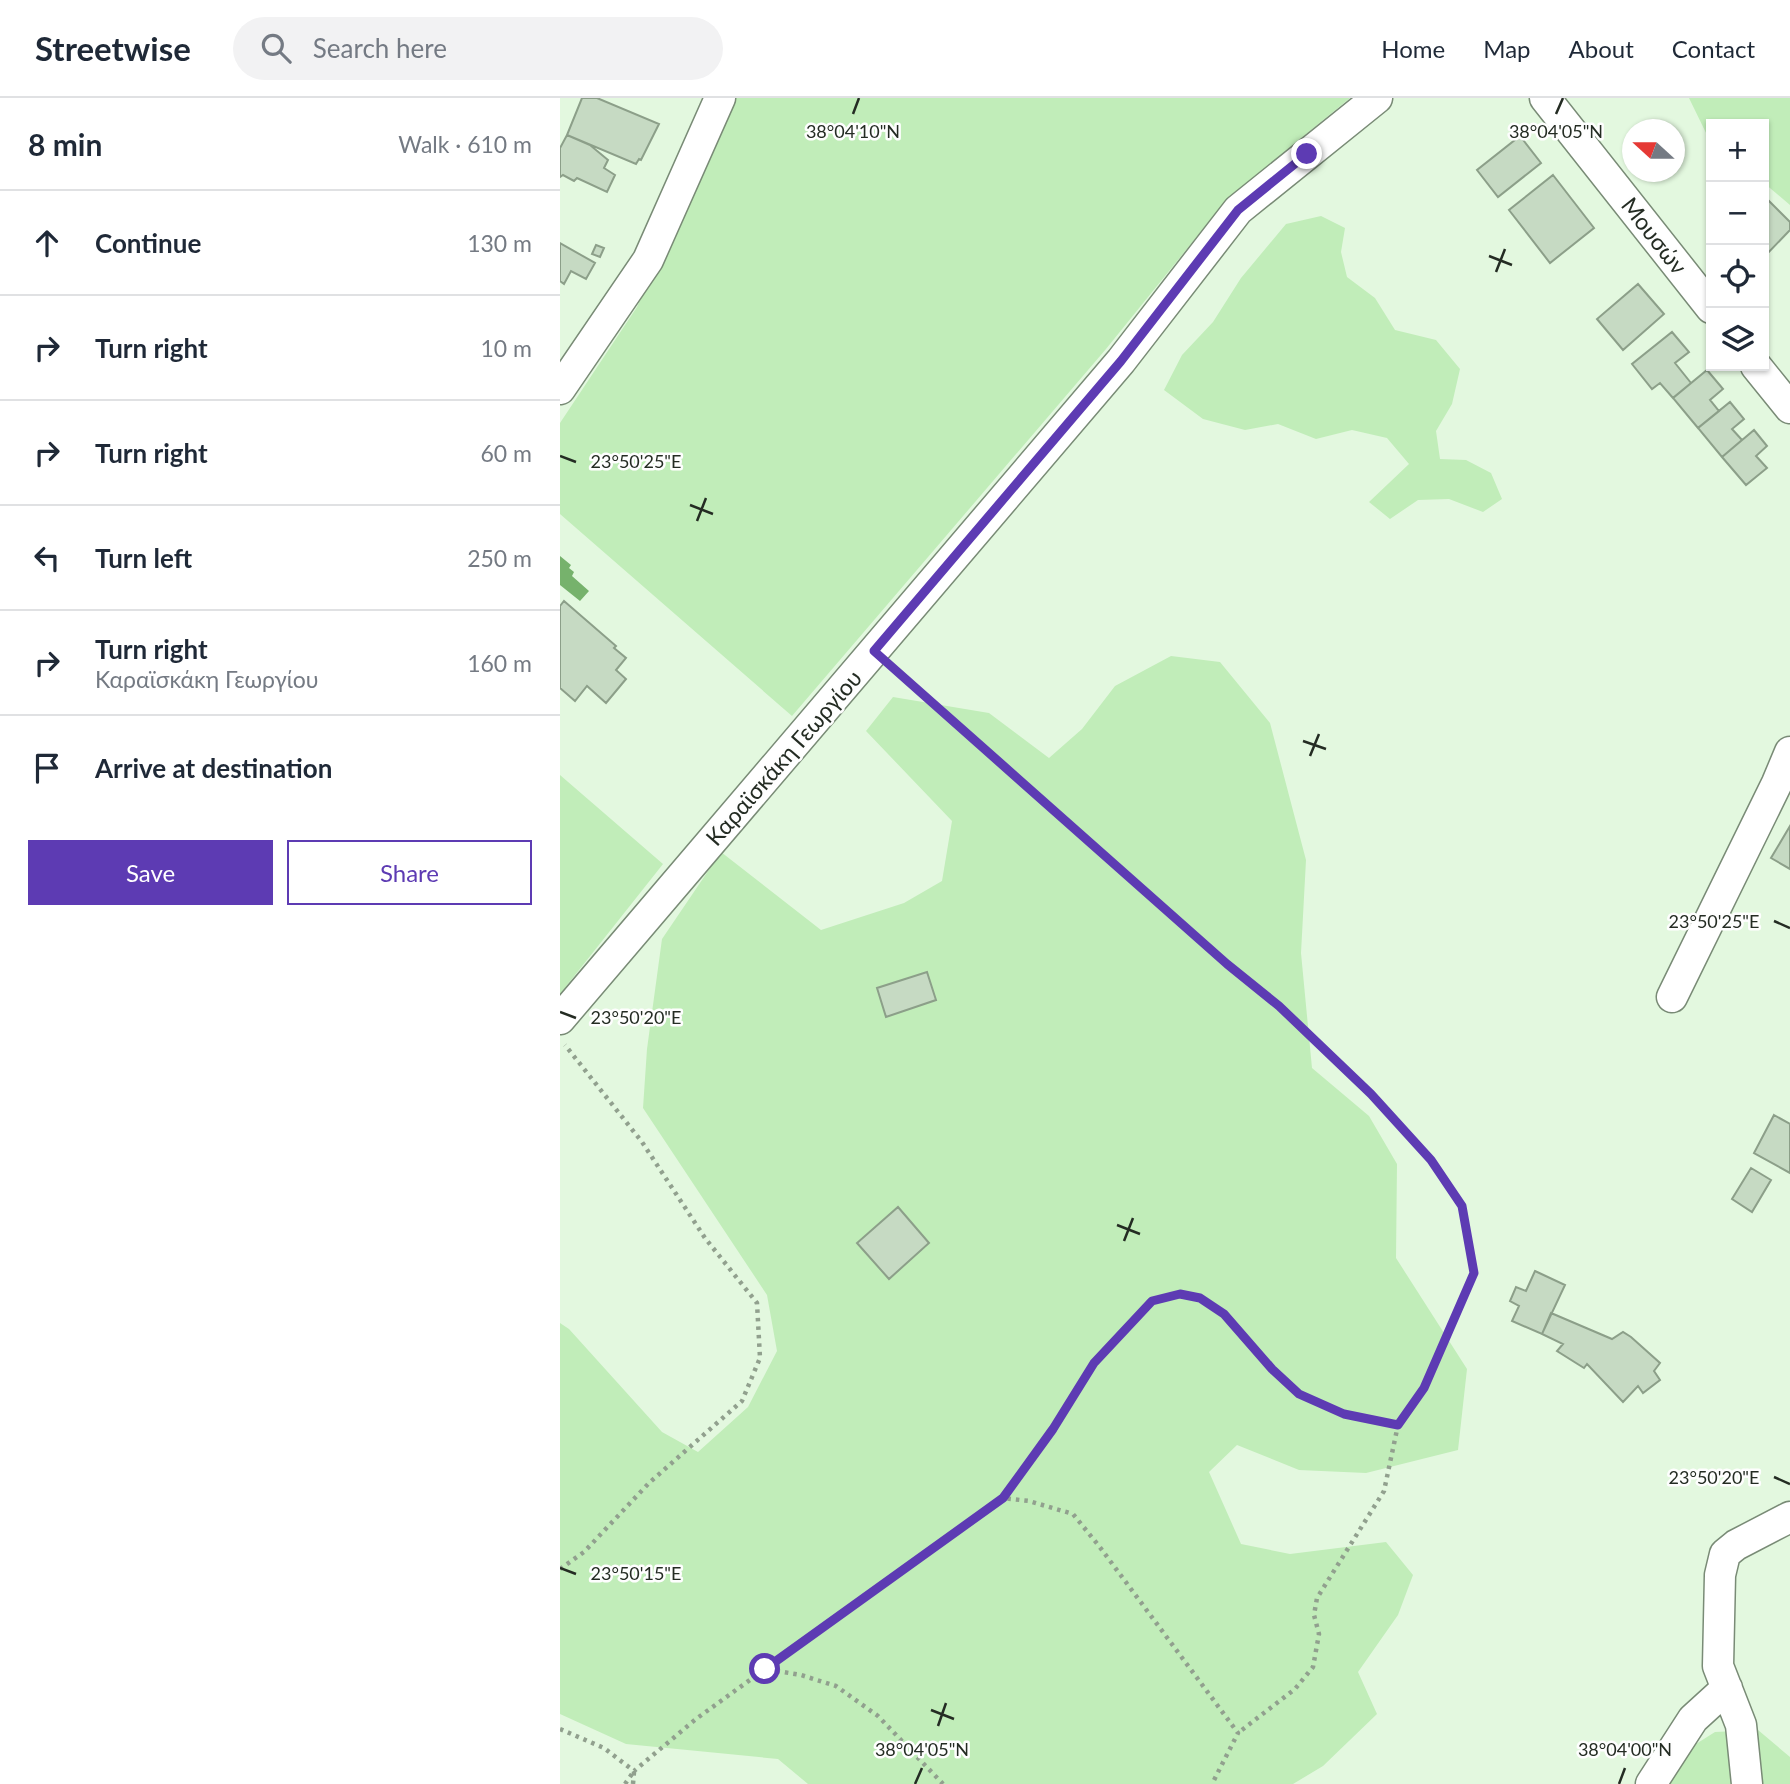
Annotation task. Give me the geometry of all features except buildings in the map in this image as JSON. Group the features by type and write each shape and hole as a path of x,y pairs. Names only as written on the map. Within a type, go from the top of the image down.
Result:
{"street":[{"path":"560,389 648,260 720,98"},
{"name":"Καραϊσκάκη Γεωργίου","path":"560,1019 1121,361 1238,210 1377,98"},
{"name":"Μουσών","path":"1545,98 1710,308"},
{"path":"1760,371 1790,408"},
{"path":"1672,997 1790,752"},
{"path":"1747,1784 1741,1725 1718,1666 1720,1575 1725,1554 1736,1545 1790,1517"},
{"path":"1651,1784 1693,1719 1727,1688"}],"path":[{"path":"874,651 1289,1015 1371,1094 1431,1160 1462,1206 1474,1273 1424,1388 1398,1425 1384,1491 1317,1598 1314,1615 1319,1634 1312,1667 1295,1689 1238,1733 1212,1784"},
{"path":"560,1039 642,1142 705,1238 757,1303 760,1358 742,1401 649,1483 584,1552 560,1569"},
{"path":"625,1784 634,1771 695,1719 1003,1498 1053,1429 1094,1363 1152,1301 1180,1294 1200,1298 1224,1314 1272,1369 1299,1394 1344,1414 1398,1425"},
{"path":"1003,1498 1029,1501 1073,1514 1100,1546 1238,1733"},
{"path":"765,1669 801,1675 836,1686 878,1716 943,1784"},
{"path":"560,1729 604,1748 634,1771"},
{"path":"633,1784 634,1771"}],"shaded area":[{"path":"730,98 1350,98 1228,198 1106,349 792,716 560,514 560,423 637,307"},
{"path":"1689,98 1790,98 1790,205 1769,187 1769,119 1706,119 1706,133"},
{"path":"1321,216 1345,228 1341,252 1347,277 1375,298 1395,330 1436,340 1460,369 1452,404 1436,431 1440,459 1466,460 1491,473 1502,499 1483,512 1449,499 1418,500 1390,519 1369,502 1409,464 1387,438 1352,430 1316,439 1278,424 1245,430 1203,419 1164,390 1182,355 1213,322 1241,278 1286,224"},
{"path":"560,556 571,565 569,568 574,572 572,576 589,591 580,601 560,585"},
{"path":"1171,656 1220,662 1270,723 1306,860 1301,953 1312,1068 1369,1116 1397,1164 1396,1258 1467,1369 1458,1450 1366,1473 1299,1470 1237,1445 1209,1472 1241,1544 1290,1554 1386,1542 1413,1575 1398,1615 1358,1672 1377,1714 1323,1766 1293,1784 808,1784 778,1759 626,1744 560,1714 560,1323 569,1329 662,1432 698,1452 748,1407 777,1351 767,1295 643,1108 647,1049 662,939 721,852 821,930 904,903 942,881 952,821 866,731 893,697 989,713 1049,758 1082,729 1115,686"},
{"path":"560,775 663,864 560,994"},
{"path":"1758,1730 1790,1757 1790,1784 1668,1784 1688,1749 1715,1732"}],"route":[{"path":"765,1669 1003,1498 1053,1429 1094,1363 1152,1301 1180,1294 1200,1298 1224,1314 1272,1369 1299,1394 1344,1414 1398,1425 1424,1388 1474,1273 1462,1206 1431,1160 1371,1094 1279,1006 1227,964 874,651 1121,361 1238,210 1307,154"}]}
